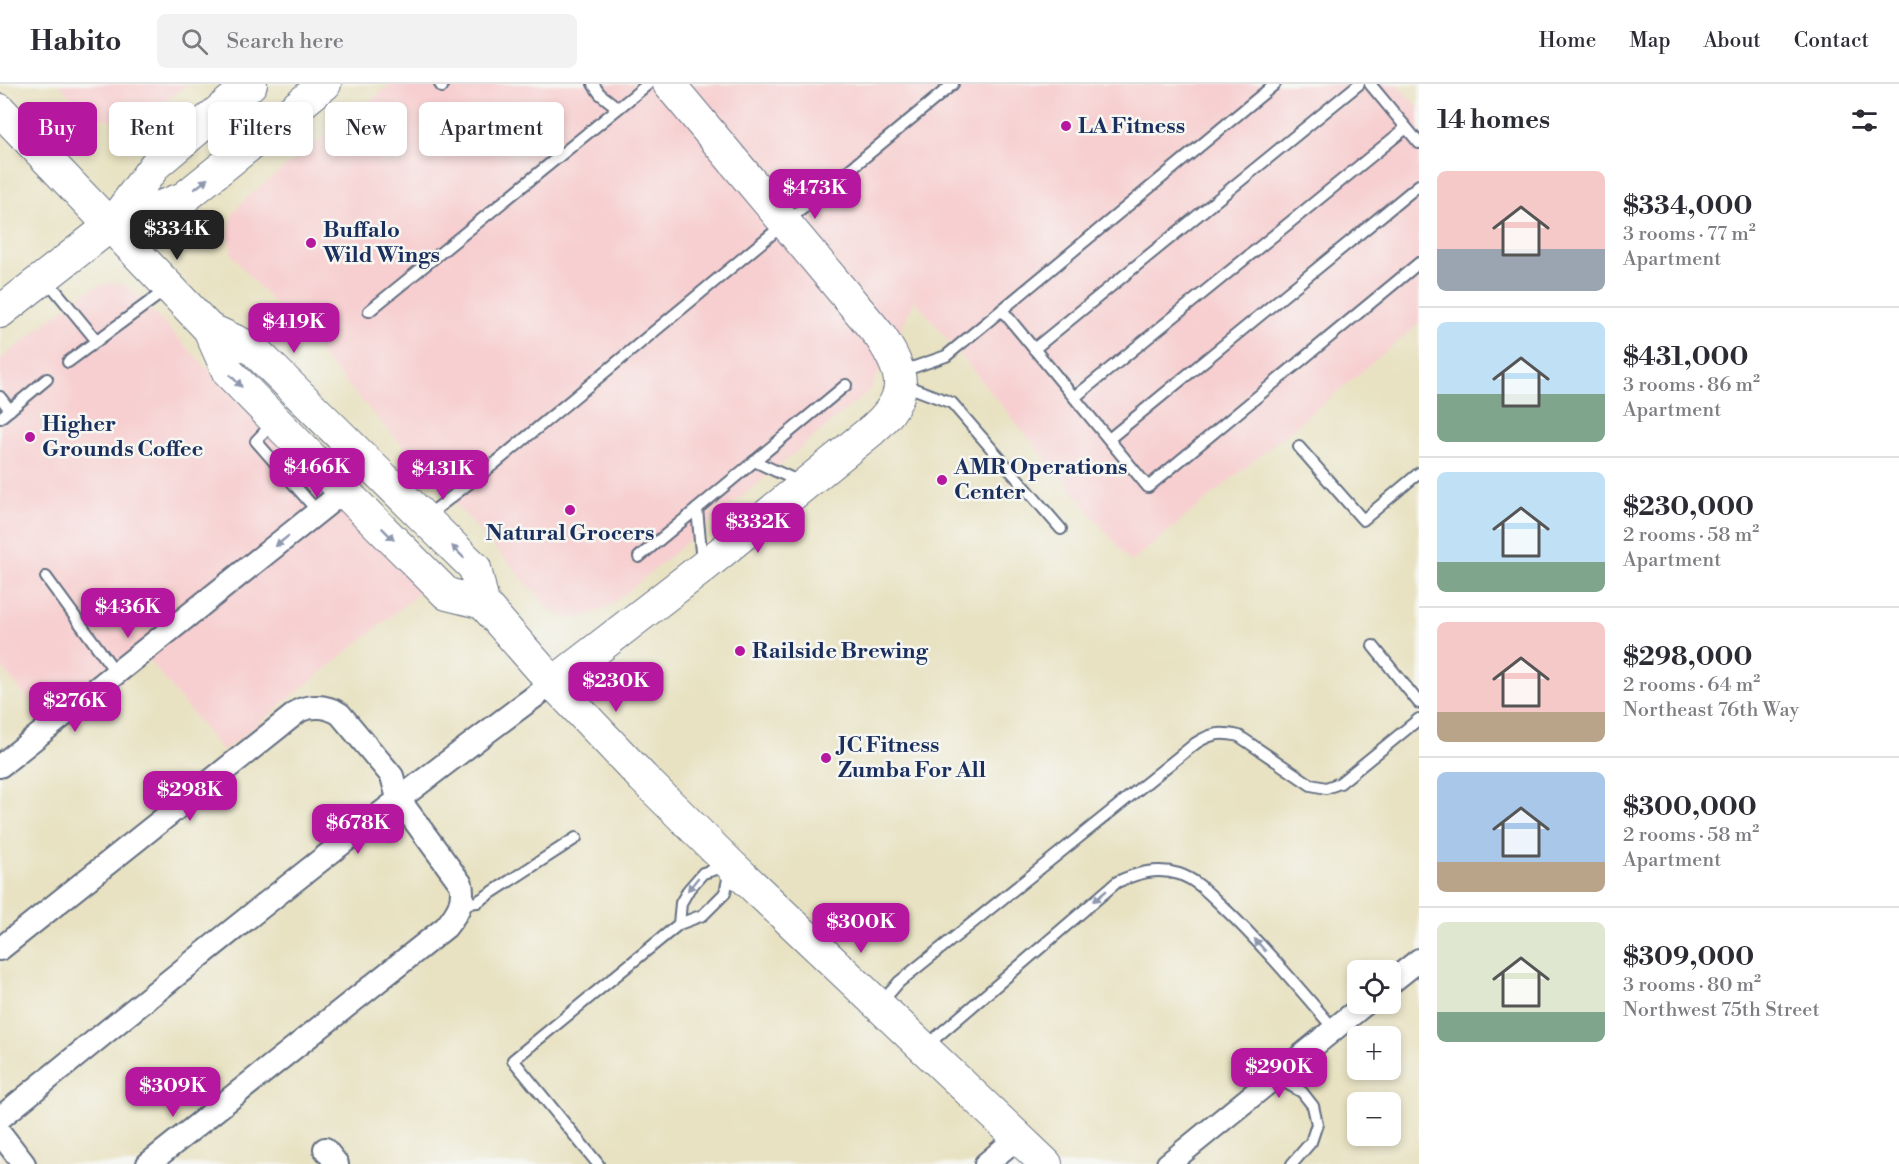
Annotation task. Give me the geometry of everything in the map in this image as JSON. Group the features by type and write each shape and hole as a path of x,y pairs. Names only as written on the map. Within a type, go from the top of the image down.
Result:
{"main road":[{"path":"0,312 110,226 156,164 251,84"},
{"path":"110,226 184,198 325,84"},
{"path":"553,683 702,567 886,417 895,406 900,378 892,355 880,336 669,84"},
{"path":"0,110 209,329 253,349 475,568 483,603 553,683 643,778 731,866 1046,1164"},
{"path":"209,329 228,372 344,491 447,594 483,603"}],"street":[{"path":"4,763 344,491"},
{"path":"0,1118 398,798 553,683"},
{"path":"0,949 292,715 308,707 319,706 333,710 343,717 392,776 398,798 461,884 461,904 455,915 446,927 148,1164"},
{"path":"1401,974 1419,960"},
{"path":"1167,1164 1353,1014"},
{"path":"0,1133 24,1164"},
{"path":"986,1164 1018,1137"}],"lane":[{"path":"593,84 600,94 618,108"},
{"path":"369,311 648,84"},
{"path":"424,518 494,464 953,84"},
{"path":"900,378 946,356 1275,84"},
{"path":"1034,349 1359,84"},
{"path":"1370,84 1419,143"},
{"path":"1075,398 1406,128"},
{"path":"1109,439 1419,185"},
{"path":"1002,310 1148,487 1419,263"},
{"path":"45,277 97,341"},
{"path":"68,362 168,288"},
{"path":"900,378 952,403 1061,529"},
{"path":"0,418 47,380"},
{"path":"639,557 846,385"},
{"path":"0,397 10,410"},
{"path":"275,421 256,441 318,512"},
{"path":"1299,447 1363,520 1419,473"},
{"path":"754,461 804,484"},
{"path":"697,509 702,567"},
{"path":"46,577 117,674"},
{"path":"1373,646 1419,703"},
{"path":"879,1005 899,982 1196,743 1210,735 1226,733 1239,736 1311,785 1326,788 1340,783 1419,719"},
{"path":"461,904 477,902 576,838"},
{"path":"598,1164 513,1060 678,924 703,915 725,893 731,866 702,873 688,889 681,903 678,924"},
{"path":"923,1048 1117,882 1136,873 1157,870 1179,874 1198,883 1246,929 1334,1029"},
{"path":"1275,1077 1302,1092 1313,1106 1317,1124 1311,1142 1292,1164"}],"shaded area":[{"path":"59,84 187,84 164,102 109,102 109,120 97,117 97,102 75,102"},
{"path":"391,84 1396,84 1419,108 1419,324 1131,562 915,300 870,390 603,610 576,619 563,617 549,608 232,254 228,235 233,213 246,198 299,156 313,156 313,145 325,136 325,156 407,156 407,102 368,102"},
{"path":"116,283 129,287 422,591 223,752 149,660 55,732 0,665 0,360 85,292 103,284"}],"place":[{"name":"LA Fitness","path":"1066,126"},
{"name":"Buffalo Wild Wings","path":"311,243"},
{"name":"Higher Grounds Coffee","path":"30,437"},
{"name":"AMR Operations Center","path":"942,480"},
{"name":"Natural Grocers","path":"570,510"},
{"name":"Railside Brewing","path":"740,651"},
{"name":"JC Fitness Zumba For All","path":"826,758"}]}
